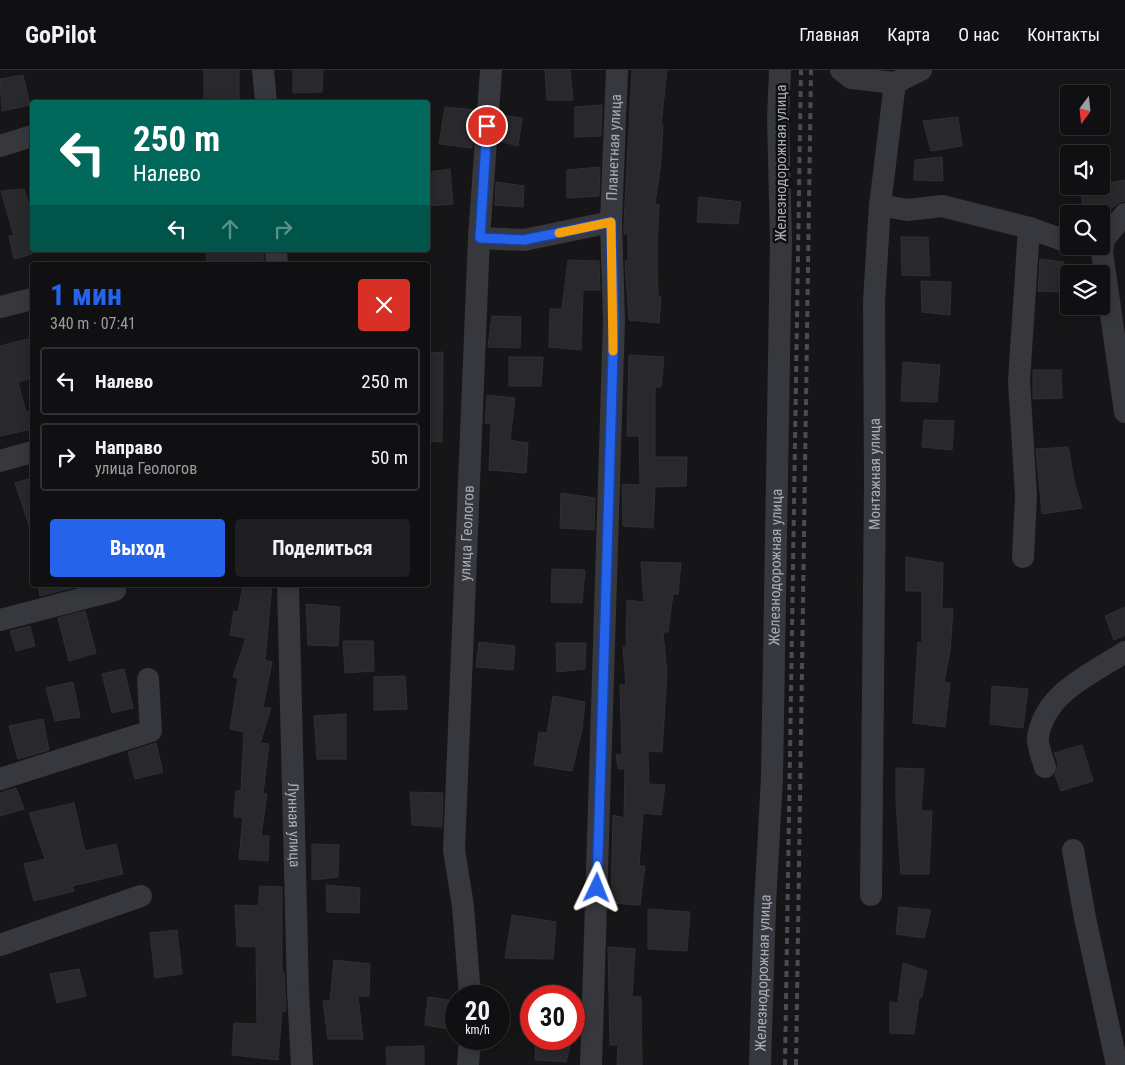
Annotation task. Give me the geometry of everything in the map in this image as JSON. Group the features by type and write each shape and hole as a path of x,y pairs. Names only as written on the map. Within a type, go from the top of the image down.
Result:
{"street":[{"path":"264,70 266,100"},
{"name":"улица Геологов","path":"469,985 462,906 454,850 480,238 491,70"},
{"name":"Планетная улица","path":"592,1065 614,320 611,222 617,70"},
{"name":"Железнодорожная улица","path":"760,1065 765,905 772,777 781,240 778,119 780,70"},
{"path":"841,70 851,78 894,83 921,70"},
{"name":"Монтажная улица","path":"871,895 876,483 874,301 880,205 894,83"},
{"path":"0,146 30,137"},
{"path":"880,205 907,210 942,206 1029,228 1060,239"},
{"path":"1110,232 1125,214"},
{"path":"480,238 524,240 611,222"},
{"path":"1023,557 1026,496 1019,381 1029,228"},
{"path":"1095,255 1125,412"},
{"path":"0,307 30,300"},
{"path":"0,460 30,452"},
{"name":"Лунная улица","path":"288,587 298,992 302,1065"},
{"path":"0,620 115,590"},
{"path":"1044,767 1037,738 1045,716 1060,693 1125,652"},
{"path":"0,778 151,731 148,678"},
{"path":"1073,850 1085,918 1117,1065"},
{"path":"0,945 141,896"},
{"path":"468,1065 469,1050"}],"building":[{"path":"204,70 239,70 239,99 204,100"},
{"path":"293,70 323,70 322,92 293,93"},
{"path":"545,70 570,70 573,100 547,100"},
{"path":"632,70 667,70 661,125 663,125 661,162 655,204 659,205 657,248 658,296 661,297 659,323 629,320 625,261 628,261 628,234 624,234 624,222"},
{"path":"23,75 30,105 2,111 0,79"},
{"path":"602,105 601,136 575,137 575,107"},
{"path":"445,107 475,110 472,148 439,144"},
{"path":"501,115 522,118 518,146 499,141"},
{"path":"958,117 962,146 931,151 923,121"},
{"path":"942,157 943,181 914,180 915,160"},
{"path":"600,167 599,196 567,198 567,170"},
{"path":"450,169 453,204 430,206 430,172"},
{"path":"1125,180 1125,201 1120,202 1110,210 1110,205 1083,205 1081,195 1110,195 1110,183"},
{"path":"496,182 524,186 523,207 495,205"},
{"path":"24,189 30,208 30,252 32,254 14,259 9,236 14,236 1,191"},
{"path":"699,197 741,202 738,224 697,222"},
{"path":"901,237 928,237 930,276 902,275"},
{"path":"206,252 263,252 264,260 207,262"},
{"path":"1040,259 1064,262 1064,265 1060,265 1060,292 1038,291"},
{"path":"568,260 599,261 600,290 583,290 581,350 549,347 550,309 562,309"},
{"path":"921,281 951,282 950,315 922,312"},
{"path":"492,316 521,317 520,348 488,347"},
{"path":"30,338 30,379 18,382 26,412 30,411 30,429 0,436 0,346"},
{"path":"443,352 442,442 430,441 430,353"},
{"path":"629,355 664,357 661,387 655,387 655,457 687,457 686,486 655,487 653,528 623,526 622,484 640,485 639,436 627,436"},
{"path":"509,357 543,357 541,386 509,386"},
{"path":"903,362 940,365 937,402 901,401"},
{"path":"1033,370 1061,370 1062,398 1033,399"},
{"path":"487,395 515,398 510,440 528,443 526,473 489,470 491,423 485,423"},
{"path":"924,420 954,421 952,450 922,447"},
{"path":"1068,447 1075,485 1082,508 1042,514 1036,449"},
{"path":"30,479 30,528 15,483"},
{"path":"561,493 595,498 594,530 560,528"},
{"path":"906,557 943,563 942,608 953,609 950,651 944,682 950,683 945,727 913,723 918,642 922,643 922,591 906,591"},
{"path":"641,562 681,563 678,594 673,594 668,632 663,632 667,673 662,752 648,751 649,784 665,785 661,815 643,813 639,866 645,866 640,905 611,903 613,815 624,818 625,769 618,769 616,754 622,755 620,685 626,685 623,647 626,647 627,600 644,602"},
{"path":"552,569 585,570 582,603 551,602"},
{"path":"38,587 74,587 40,596"},
{"path":"243,587 272,587 265,660 272,662 263,707 271,708 260,743 269,744 263,794 267,794 261,836 269,836 268,861 239,859 243,817 234,817 236,791 241,791 244,732 230,729 238,678 233,677 246,638 230,635 234,611 238,612"},
{"path":"306,604 340,607 338,646 308,645"},
{"path":"1125,607 1125,635 1114,640 1105,616"},
{"path":"85,611 96,653 69,661 58,618"},
{"path":"30,626 35,646 16,651 10,631"},
{"path":"343,641 373,641 374,671 345,673"},
{"path":"479,642 515,646 513,670 476,667"},
{"path":"556,643 586,643 585,669 557,672"},
{"path":"124,669 133,708 112,713 102,674"},
{"path":"405,676 407,709 374,710 374,677"},
{"path":"73,682 80,717 55,721 46,688"},
{"path":"992,686 1028,689 1023,728 990,724"},
{"path":"553,696 585,702 582,730 572,771 534,765 539,732 547,733"},
{"path":"346,714 346,759 317,759 314,716"},
{"path":"43,719 49,750 18,759 9,726"},
{"path":"156,743 163,772 135,779 128,752"},
{"path":"1082,745 1093,781 1061,791 1055,775 1058,763 1054,753"},
{"path":"896,768 924,769 921,811 932,811 929,874 901,874 896,802"},
{"path":"16,788 24,809 0,816 0,793"},
{"path":"410,792 443,793 442,827 412,825"},
{"path":"74,803 85,851 116,844 123,874 72,886 74,891 34,901 24,864 45,859 29,813"},
{"path":"312,844 339,845 338,877 312,880"},
{"path":"326,885 360,888 359,913 327,912"},
{"path":"260,886 282,887 282,972 284,972 286,1011 282,1011 278,1060 232,1055 234,1023 257,1024 256,947 237,946 235,905 258,906"},
{"path":"899,907 931,910 924,938 896,934"},
{"path":"648,909 690,912 687,951 648,949"},
{"path":"512,915 556,922 553,959 505,958"},
{"path":"177,930 182,974 155,978 150,933"},
{"path":"608,947 635,949 632,997 641,997 642,1065 617,1065 618,1045 610,1045"},
{"path":"334,960 370,964 369,996 358,996 363,1039 328,1039 323,1001 330,1001"},
{"path":"903,963 927,971 922,997 919,997 914,1034 890,1033 890,1002 898,1003"},
{"path":"79,969 86,996 57,1003 50,974"},
{"path":"428,997 445,999 445,1028 425,1025"},
{"path":"424,1046 424,1065 387,1065 386,1047"},
{"path":"535,1050 569,1050 566,1062 535,1060"}],"railway":[{"path":"785,1065 801,70"},
{"path":"796,1065 811,70"}],"slow traffic":[{"path":"559,233 611,222 613,351"}],"route":[{"path":"487,126 480,238 524,240 611,222 614,320 597,888"}]}
